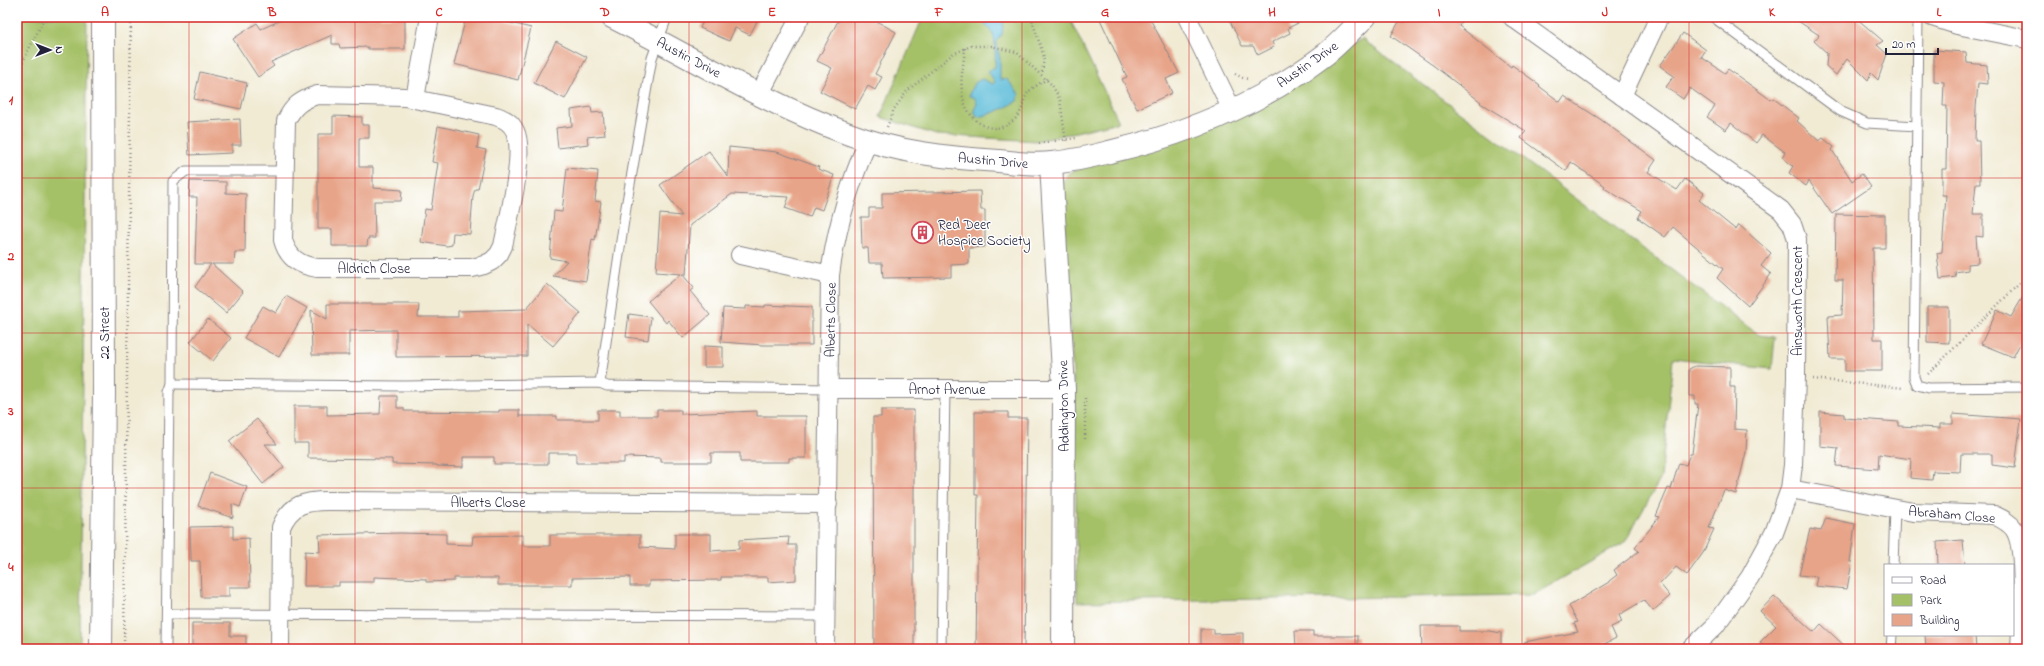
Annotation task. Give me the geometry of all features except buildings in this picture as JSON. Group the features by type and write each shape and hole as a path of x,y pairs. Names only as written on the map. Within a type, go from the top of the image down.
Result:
{"street":[{"name":"22 Street","path":"101,649 104,393 103,17"},
{"path":"415,98 430,17"},
{"name":"Austin Drive","path":"612,17 659,40 759,95 812,119 868,141 954,158 1051,164 1078,160 1157,140 1191,128 1232,110 1280,84 1326,53 1365,17"},
{"path":"759,95 800,17"},
{"path":"1187,17 1232,110"},
{"path":"1622,96 1659,17"},
{"path":"1932,17 1957,25 2027,39"},
{"name":"Ainsworth Crescent","path":"1521,20 1622,96 1781,210 1792,224 1797,239 1796,377 1793,465 1790,489 1774,533 1750,578 1727,612 1700,646"},
{"name":"Aldrich Close","path":"325,95 393,96 415,98 496,116 509,122 515,130 519,147 518,160 503,246 499,254 492,261 484,265 459,268 317,268 299,263 291,257 286,249 284,240 286,121 292,110 306,99 325,95"},
{"name":"Alberts Close","path":"825,649 830,275 839,226 868,141"},
{"name":"Addington Drive","path":"1051,164 1064,389 1063,649"},
{"path":"740,255 830,275"},
{"name":"Arnot Avenue","path":"829,389 1064,389"},
{"name":"Abraham Close","path":"1790,489 1895,509 1938,514 1994,515 2005,520 2014,529 2020,541 2022,558 2020,649"},
{"name":"Alberts Close","path":"280,649 282,527 286,516 295,507 307,502 828,504"}],"lane":[{"path":"600,383 627,199 652,58 667,17"},
{"path":"1713,17 1840,111 1866,123 1917,126"},
{"path":"1918,17 1913,370 1917,385 1929,388 2027,387"},
{"path":"166,649 169,392 172,384 173,180 186,171 284,171"},
{"path":"172,384 406,386 600,383 607,386 829,389"},
{"path":"941,649 945,388"},
{"path":"1893,564 1895,509"},
{"path":"167,614 826,616"},
{"path":"1892,636 1892,649"}],"path":[{"path":"17,73 39,29 48,17"},
{"path":"124,649 131,17"},
{"path":"1031,17 1045,62 1042,74"},
{"path":"887,128 894,109 908,90 953,54 965,48 979,45 991,46 1004,48 1021,55 1052,85 1060,100 1067,147"},
{"path":"965,48 962,87 963,100 975,118 989,128 1000,128 1017,118 1027,94 1047,79"},
{"path":"1234,73 1243,78 1253,78"},
{"path":"1036,143 1081,137"}],"green space":[{"path":"17,17 87,17 80,649 17,649"},
{"path":"923,17 1069,17 1119,122 1037,141 936,135 880,117"},
{"path":"1362,39 1759,335 1775,337 1772,369 1673,358 1661,478 1625,542 1533,595 1077,602 1075,411 1062,182 1071,172 1115,154 1296,73"}],"water":[{"path":"979,17 1004,17 1002,34 996,42 1000,59 1000,80 1007,79 1019,94 1017,101 1013,104 992,113 977,117 974,110 977,104 975,98 969,96 972,87 975,83 982,79 993,84 995,82 988,71 995,67 994,37"}],"place":[{"name":"Red Deer Hospice Society","path":"923,232"}]}
